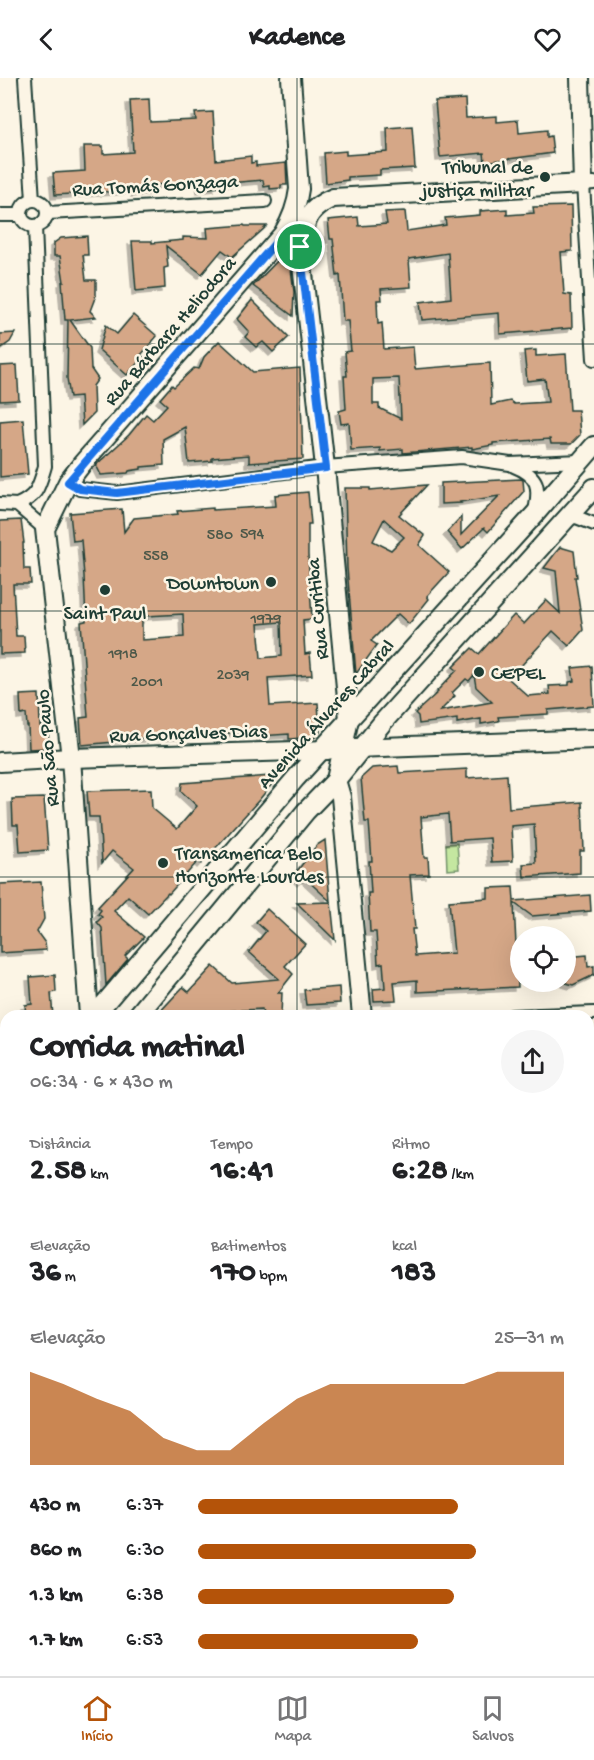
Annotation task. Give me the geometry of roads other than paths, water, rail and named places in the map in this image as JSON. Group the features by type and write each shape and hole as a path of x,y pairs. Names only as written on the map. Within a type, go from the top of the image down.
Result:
{"street":[{"path":"25,78 33,200"},
{"name":"Rua Bárbara Heliodora","path":"68,482 283,234 292,220 299,189 291,78"},
{"path":"580,78 589,184 594,359"},
{"name":"Rua Curitiba","path":"361,1010 341,797 336,780 349,719 326,468 300,247 306,222 320,203 333,198 589,184"},
{"path":"33,200 45,205 48,213 43,224 35,227 27,225 21,215 23,207 28,201 33,200"},
{"name":"Rua Tomás Gonzaga","path":"48,213 265,201"},
{"path":"0,215 21,215"},
{"path":"0,504 17,505 34,494 39,487 45,466 35,227"},
{"path":"283,234 295,238 300,247"},
{"name":"Avenida Álvares Cabral","path":"99,1010 298,776 594,446"},
{"path":"17,505 45,529 68,482 80,489 117,493 326,468 462,457 510,464 581,461"},
{"path":"510,464 527,471 535,480 539,491 535,514"},
{"path":"142,1010 306,811 594,488"},
{"path":"568,518 594,524"},
{"name":"Rua São Paulo","path":"45,529 71,758 88,1010"},
{"name":"Rua Gonçalves Dias","path":"0,762 594,739"},
{"path":"298,776 336,780"}],"place":[{"name":"Tribunal de justiça militar","path":"545,177"},
{"name":"Downtown","path":"271,582"},
{"name":"Saint Paul","path":"105,590"},
{"name":"CEPEL","path":"479,672"},
{"name":"Transamerica Belo Horizonte Lourdes","path":"163,863"}]}
